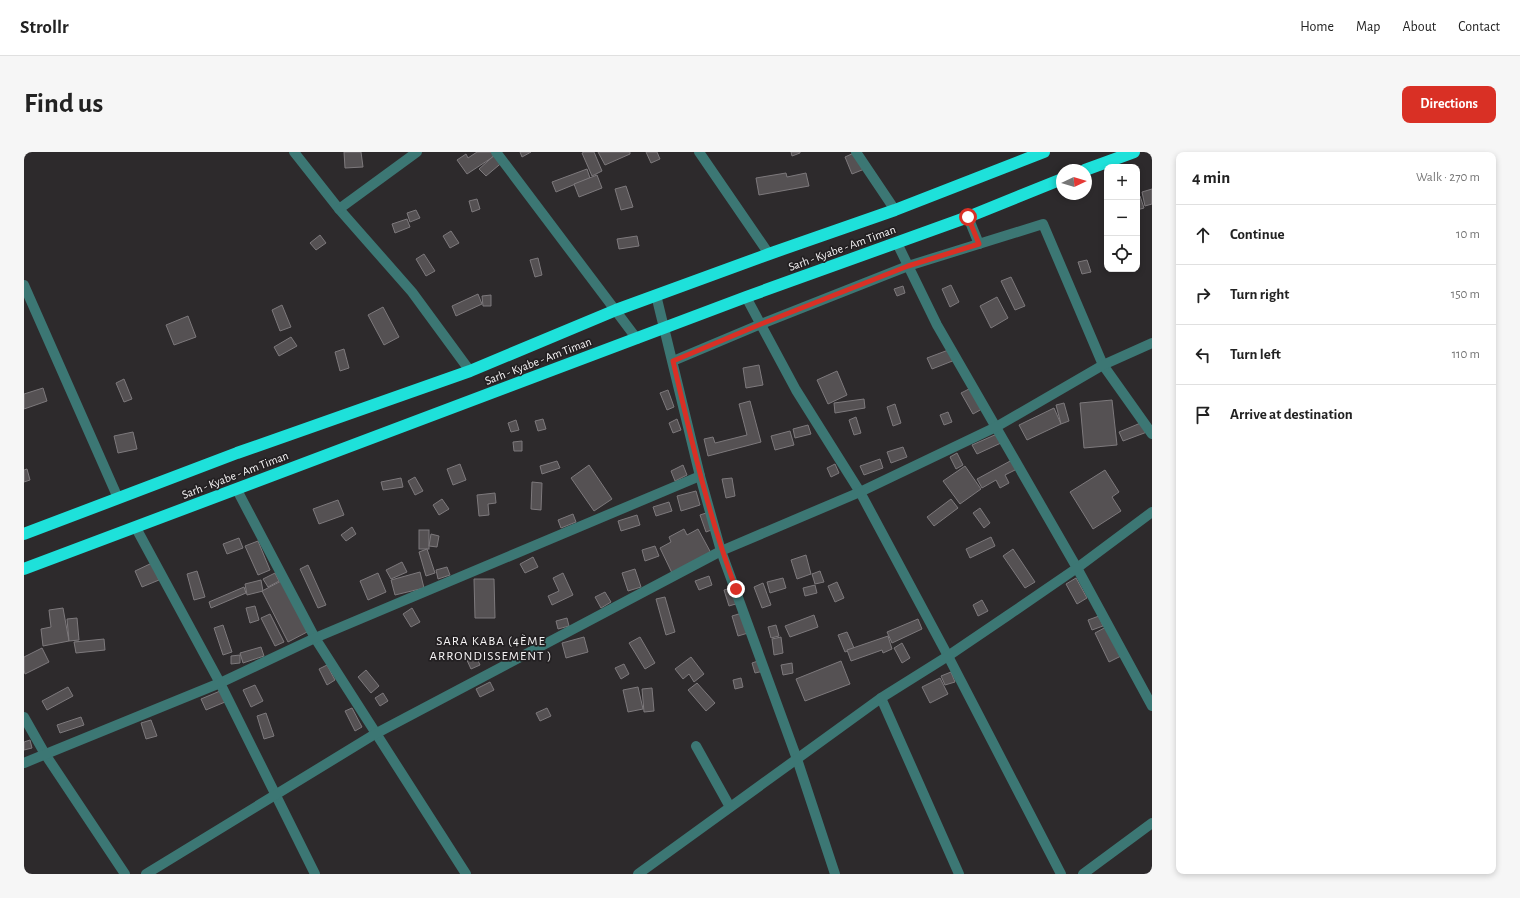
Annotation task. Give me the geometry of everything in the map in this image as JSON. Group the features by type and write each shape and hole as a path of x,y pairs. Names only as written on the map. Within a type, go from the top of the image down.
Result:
{"highway":[{"name":"Sarh - Kyabe - Am Timan","path":"24,534 237,453 470,371 616,310 768,254 895,210 1044,152"},
{"path":"1092,167 1134,152"},
{"name":"Sarh - Kyabe - Am Timan","path":"24,569 665,329 746,297 968,217 1056,181"}],"street":[{"path":"294,152 339,209 412,292 470,371"},
{"path":"339,209 417,152"},
{"path":"496,152 637,339"},
{"path":"699,152 768,254"},
{"path":"856,152 895,210"},
{"path":"968,217 979,244"},
{"path":"673,361 761,324 908,266 1043,224 1103,365 1152,434"},
{"path":"897,243 937,325 1077,568 1152,706"},
{"path":"24,285 118,498"},
{"path":"656,295 700,476 721,551 797,759 835,874"},
{"path":"746,297 796,390 860,492 948,656 1061,874"},
{"path":"146,874 375,734 721,551 860,492 996,427 1103,365 1152,343"},
{"path":"24,763 220,683 315,638 700,476"},
{"path":"237,490 315,638 466,874"},
{"path":"638,874 881,698 948,656 1077,568 1152,512"},
{"path":"136,528 220,683 315,874"},
{"path":"881,698 959,874"},
{"path":"24,716 45,754 125,874"},
{"path":"696,746 730,807"},
{"path":"1083,874 1152,823"}],"building":[{"path":"344,152 361,152 363,167 345,168"},
{"path":"477,152 499,153 467,174 457,160 466,154 468,158"},
{"path":"498,152 505,160 486,176 479,169"},
{"path":"520,152 531,152 522,157"},
{"path":"594,152 602,171 592,176 582,153"},
{"path":"598,152 630,152 630,154 605,165"},
{"path":"646,152 657,152 660,159 651,163"},
{"path":"791,152 800,152 800,153 792,156"},
{"path":"856,152 867,168 852,174 845,157"},
{"path":"587,169 590,178 556,192 552,182"},
{"path":"786,173 787,177 806,173 809,186 759,195 756,178"},
{"path":"597,175 602,188 579,197 574,184"},
{"path":"626,186 633,207 621,210 615,189"},
{"path":"1152,189 1152,204 1145,206 1142,192"},
{"path":"1140,196 1144,208 1140,209"},
{"path":"477,199 480,209 472,212 469,201"},
{"path":"416,210 420,218 410,222 407,213"},
{"path":"407,219 410,227 395,233 392,224"},
{"path":"451,231 459,243 450,248 443,236"},
{"path":"320,235 326,243 316,250 310,243"},
{"path":"637,236 639,246 619,249 617,239"},
{"path":"424,254 435,271 426,276 416,259"},
{"path":"538,258 542,275 535,277 530,260"},
{"path":"1087,260 1091,272 1082,274 1078,262"},
{"path":"1011,277 1025,306 1015,310 1001,281"},
{"path":"951,285 959,302 950,307 942,289"},
{"path":"903,286 905,293 897,296 894,289"},
{"path":"478,294 482,304 456,316 452,306"},
{"path":"491,295 491,306 483,306 482,296"},
{"path":"997,297 1008,318 991,328 980,306"},
{"path":"282,305 291,327 280,331 272,310"},
{"path":"383,307 399,337 384,345 368,315"},
{"path":"188,316 196,337 174,345 166,325"},
{"path":"291,337 297,346 279,356 274,347"},
{"path":"344,349 349,368 340,371 335,352"},
{"path":"951,349 955,360 932,369 927,358"},
{"path":"759,365 763,385 746,388 743,368"},
{"path":"837,371 847,395 828,404 817,380"},
{"path":"124,379 132,399 124,402 116,383"},
{"path":"43,388 47,401 24,409 24,394"},
{"path":"971,388 982,409 973,414 961,393"},
{"path":"668,390 674,407 667,410 660,393"},
{"path":"864,399 865,408 835,413 834,403"},
{"path":"1112,400 1117,445 1084,448 1080,403"},
{"path":"750,401 761,442 708,456 704,439 713,437 715,443 747,435 739,404"},
{"path":"1064,403 1069,421 1061,424 1056,405"},
{"path":"895,404 901,423 893,426 887,407"},
{"path":"1054,408 1061,424 1027,440 1019,425"},
{"path":"948,412 952,422 944,425 940,415"},
{"path":"856,417 861,433 854,435 849,420"},
{"path":"543,419 546,429 538,431 535,421"},
{"path":"677,419 681,430 673,433 669,423"},
{"path":"516,420 519,430 511,432 508,423"},
{"path":"1143,422 1147,432 1123,441 1119,432"},
{"path":"808,425 811,434 795,438 793,429"},
{"path":"790,431 794,445 775,450 771,436"},
{"path":"133,432 137,449 118,453 114,436"},
{"path":"997,434 1001,443 977,454 972,445"},
{"path":"522,441 522,451 514,451 513,442"},
{"path":"903,447 907,457 891,463 887,452"},
{"path":"957,453 963,465 956,469 950,457"},
{"path":"880,459 883,468 864,475 860,466"},
{"path":"1012,460 1017,469 1005,475 1009,483 1000,488 996,480 982,488 977,479"},
{"path":"557,461 560,468 542,474 540,466"},
{"path":"460,464 466,480 453,485 447,469"},
{"path":"835,464 839,473 831,477 827,468"},
{"path":"589,465 612,499 594,511 571,478"},
{"path":"683,465 687,475 675,481 671,471"},
{"path":"965,466 981,489 960,504 943,481"},
{"path":"27,469 30,480 24,482 24,470"},
{"path":"1105,470 1119,492 1112,497 1121,511 1093,529 1070,492"},
{"path":"415,477 423,491 415,495 408,481"},
{"path":"401,478 403,487 383,490 381,482"},
{"path":"732,478 735,496 726,498 722,479"},
{"path":"532,482 542,483 541,510 531,509"},
{"path":"696,491 700,505 681,511 677,496"},
{"path":"495,493 496,503 488,504 489,515 479,516 477,495"},
{"path":"442,499 449,509 439,515 433,505"},
{"path":"951,499 958,508 934,526 927,517"},
{"path":"338,500 344,515 319,524 313,509"},
{"path":"669,502 672,511 656,516 653,507"},
{"path":"980,508 990,523 984,528 973,513"},
{"path":"709,512 714,529 706,532 700,515"},
{"path":"573,514 576,522 561,528 558,520"},
{"path":"637,515 640,525 621,531 618,521"},
{"path":"352,527 356,534 346,541 341,535"},
{"path":"684,529 687,535 698,529 711,553 672,573 660,548 671,542 669,537"},
{"path":"419,530 429,530 429,549 419,549"},
{"path":"431,534 439,536 437,547 429,546"},
{"path":"991,537 995,546 970,558 966,549"},
{"path":"239,538 243,548 227,554 223,544"},
{"path":"258,541 270,570 258,575 245,546"},
{"path":"655,546 659,556 645,561 642,550"},
{"path":"427,549 435,573 426,576 419,552"},
{"path":"1013,549 1035,582 1025,588 1003,556"},
{"path":"806,555 811,574 797,579 791,560"},
{"path":"533,557 538,567 525,573 520,564"},
{"path":"402,562 407,572 391,579 386,570"},
{"path":"152,563 159,580 142,587 135,571"},
{"path":"308,565 326,605 318,608 300,569"},
{"path":"447,567 450,575 438,579 436,570"},
{"path":"635,569 641,587 628,591 622,573"},
{"path":"197,571 205,597 194,600 187,574"},
{"path":"820,571 824,582 815,584 812,574"},
{"path":"420,572 424,588 395,595 391,580"},
{"path":"275,573 279,581 268,587 263,579"},
{"path":"378,573 386,592 368,600 360,581"},
{"path":"563,573 573,595 552,605 548,596 559,591 553,578"},
{"path":"709,576 712,585 699,590 695,581"},
{"path":"783,578 786,588 770,593 767,582"},
{"path":"1076,578 1087,598 1077,604 1066,584"},
{"path":"474,579 494,579 495,618 475,618"},
{"path":"261,580 263,591 247,595 245,584"},
{"path":"283,580 309,631 288,642 262,591"},
{"path":"837,582 844,598 835,602 828,586"},
{"path":"763,583 771,605 762,608 754,587"},
{"path":"815,585 817,593 805,596 803,588"},
{"path":"244,587 246,593 211,608 209,602"},
{"path":"734,587 739,603 729,606 724,590"},
{"path":"605,592 611,602 601,608 595,597"},
{"path":"665,597 675,632 666,635 656,599"},
{"path":"982,600 988,611 978,616 973,605"},
{"path":"255,606 259,620 250,623 246,608"},
{"path":"63,608 69,641 43,646 41,629 51,627 49,610"},
{"path":"412,608 420,622 411,627 403,614"},
{"path":"742,613 748,633 738,636 732,616"},
{"path":"270,614 284,642 275,646 261,618"},
{"path":"814,615 818,627 790,637 785,626"},
{"path":"1099,616 1103,626 1092,630 1088,620"},
{"path":"77,618 79,640 69,641 67,619"},
{"path":"567,618 569,626 558,629 556,621"},
{"path":"918,619 922,629 892,643 887,632"},
{"path":"223,625 232,652 223,655 214,628"},
{"path":"776,625 779,636 771,638 768,627"},
{"path":"1106,627 1121,656 1109,662 1095,633"},
{"path":"847,632 854,648 845,652 838,635"},
{"path":"888,636 892,649 883,653 882,650 851,661 847,650"},
{"path":"584,637 588,652 566,658 562,643"},
{"path":"640,637 655,663 645,669 629,643"},
{"path":"781,637 783,653 774,655 772,639"},
{"path":"104,639 105,650 76,653 74,642"},
{"path":"902,643 910,658 902,663 894,648"},
{"path":"261,647 264,656 243,663 240,653"},
{"path":"42,648 49,662 25,674 24,657"},
{"path":"475,654 480,665 471,669 466,658"},
{"path":"240,655 240,663 231,664 231,656"},
{"path":"691,657 704,674 694,682 689,674 683,679 675,669"},
{"path":"761,660 764,671 755,673 752,663"},
{"path":"841,661 850,684 805,701 796,679"},
{"path":"792,663 793,673 783,675 781,665"},
{"path":"624,664 629,674 621,679 615,668"},
{"path":"327,665 335,680 327,685 319,669"},
{"path":"366,670 379,686 371,693 358,677"},
{"path":"951,672 955,682 945,685 941,676"},
{"path":"741,678 743,687 735,689 733,680"},
{"path":"940,678 948,694 930,703 922,687"},
{"path":"490,682 494,690 480,697 476,689"},
{"path":"697,683 715,703 706,711 688,690"},
{"path":"255,685 263,701 251,707 243,690"},
{"path":"68,687 73,696 47,710 42,701"},
{"path":"638,687 643,709 628,712 623,690"},
{"path":"652,688 654,711 644,712 642,689"},
{"path":"220,691 225,702 206,710 201,699"},
{"path":"383,693 388,701 380,706 375,698"},
{"path":"352,708 362,727 355,731 345,711"},
{"path":"547,708 551,716 540,721 536,713"},
{"path":"266,713 274,736 264,739 257,716"},
{"path":"81,717 84,725 60,733 57,725"},
{"path":"151,720 157,736 146,739 141,723"},
{"path":"30,740 32,748 24,750 24,742"}],"district":[{"name":"SARA KABA (4ÈME ARRONDISSEMENT )","path":"491,648"}],"route":[{"path":"736,589 721,551 700,476 673,361 761,324 908,266 979,244 968,217"}]}
